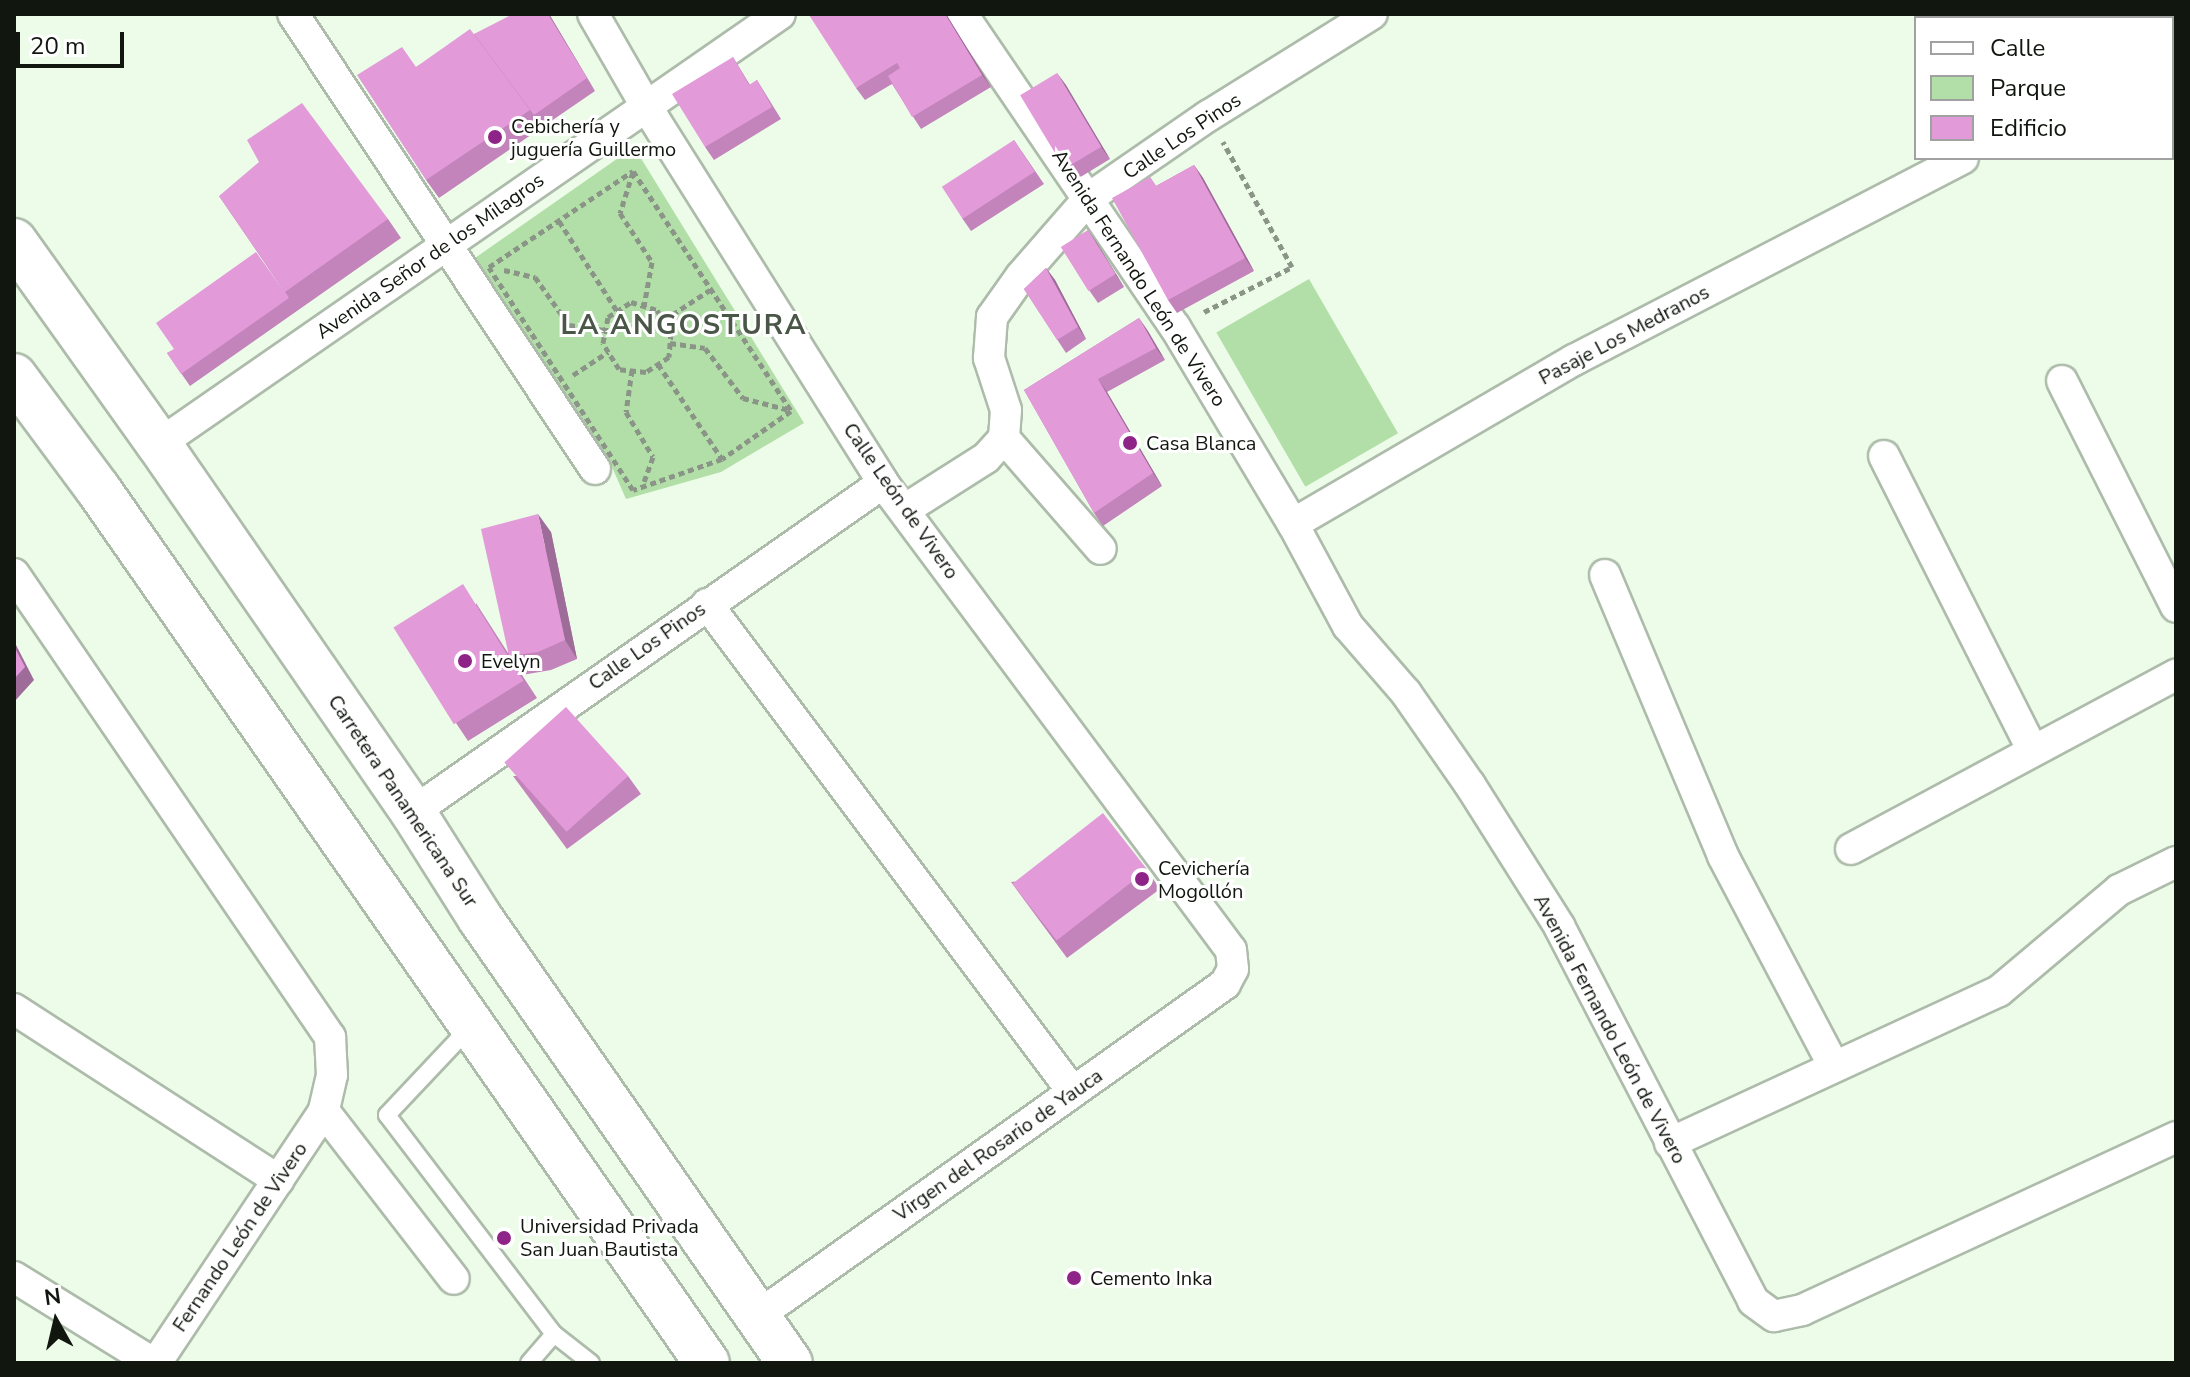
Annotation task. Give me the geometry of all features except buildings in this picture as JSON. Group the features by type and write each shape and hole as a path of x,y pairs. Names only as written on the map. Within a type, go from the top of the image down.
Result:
{"highway":[{"name":"Carretera Panamericana Sur","path":"14,241 159,444 413,812 480,918 790,1363"},
{"path":"14,376 98,489 707,1363"}],"street":[{"path":"293,14 595,469"},
{"name":"Calle León de Vivero","path":"593,14 646,106 883,483 1231,950 1233,969"},
{"name":"Avenida Señor de los Milagros","path":"159,444 780,14"},
{"name":"Avenida Fernando León de Vivero","path":"962,14 1175,327 1293,524 1348,626 1406,693 1559,926 1753,1301 1774,1316 1802,1310 2176,1137"},
{"name":"Calle Los Pinos","path":"1004,438 1006,410 989,358 992,317 1021,276 1089,198 1340,22 1372,14"},
{"name":"Pasaje Los Medranos","path":"1293,524 1574,360 1959,160"},
{"path":"2062,381 2176,607"},
{"path":"904,510 986,458 1004,438 1101,549"},
{"path":"1884,456 2033,751"},
{"name":"Calle Los Pinos","path":"413,812 883,483"},
{"path":"14,574 330,1037 332,1075 324,1111 454,1279"},
{"path":"1605,575 1723,856 1833,1065"},
{"path":"707,604 1073,1092"},
{"path":"1851,849 2176,675"},
{"path":"1670,1143 1833,1065 1999,991 2119,890 2176,862"},
{"name":"Virgen del Rosario de Yauca","path":"756,1317 1225,984 1233,969"},
{"path":"14,1009 278,1180"},
{"name":"Fernando León de Vivero","path":"154,1363 324,1111"},
{"path":"14,1277 154,1363"}],"lane":[{"path":"470,1027 387,1115 554,1334 591,1363"},
{"path":"529,1363 554,1334"}],"path":[{"path":"1175,327 1292,267 1208,116"},
{"path":"489,267 633,171"},
{"path":"633,171 791,411"},
{"path":"633,171 620,213 652,262 644,306"},
{"path":"558,221 617,311"},
{"path":"489,267 535,277 569,325 605,330"},
{"path":"489,267 633,490 722,459 791,411"},
{"path":"664,320 710,290"},
{"path":"631,302 644,306 657,310 671,333 669,357 646,372 619,369 603,343 608,317 631,302"},
{"path":"670,343 705,348 743,398 791,411"},
{"path":"564,381 608,352"},
{"path":"658,364 722,459"},
{"path":"632,370 626,412 653,457 642,487"}],"green space":[{"path":"634,147 804,423 721,472 626,499 612,467 475,258"},
{"path":"1309,279 1398,433 1305,487 1216,332"}],"place":[{"name":"Cebichería y juguería Guillermo","path":"495,137"},
{"name":"Casa Blanca","path":"1130,443"},
{"name":"Evelyn","path":"465,661"},
{"name":"Cevichería Mogollón","path":"1142,879"},
{"name":"Universidad Privada San Juan Bautista","path":"504,1238"},
{"name":"Cemento Inka","path":"1074,1278"}],"district":[{"name":"LA ANGOSTURA","path":"684,325"}]}
